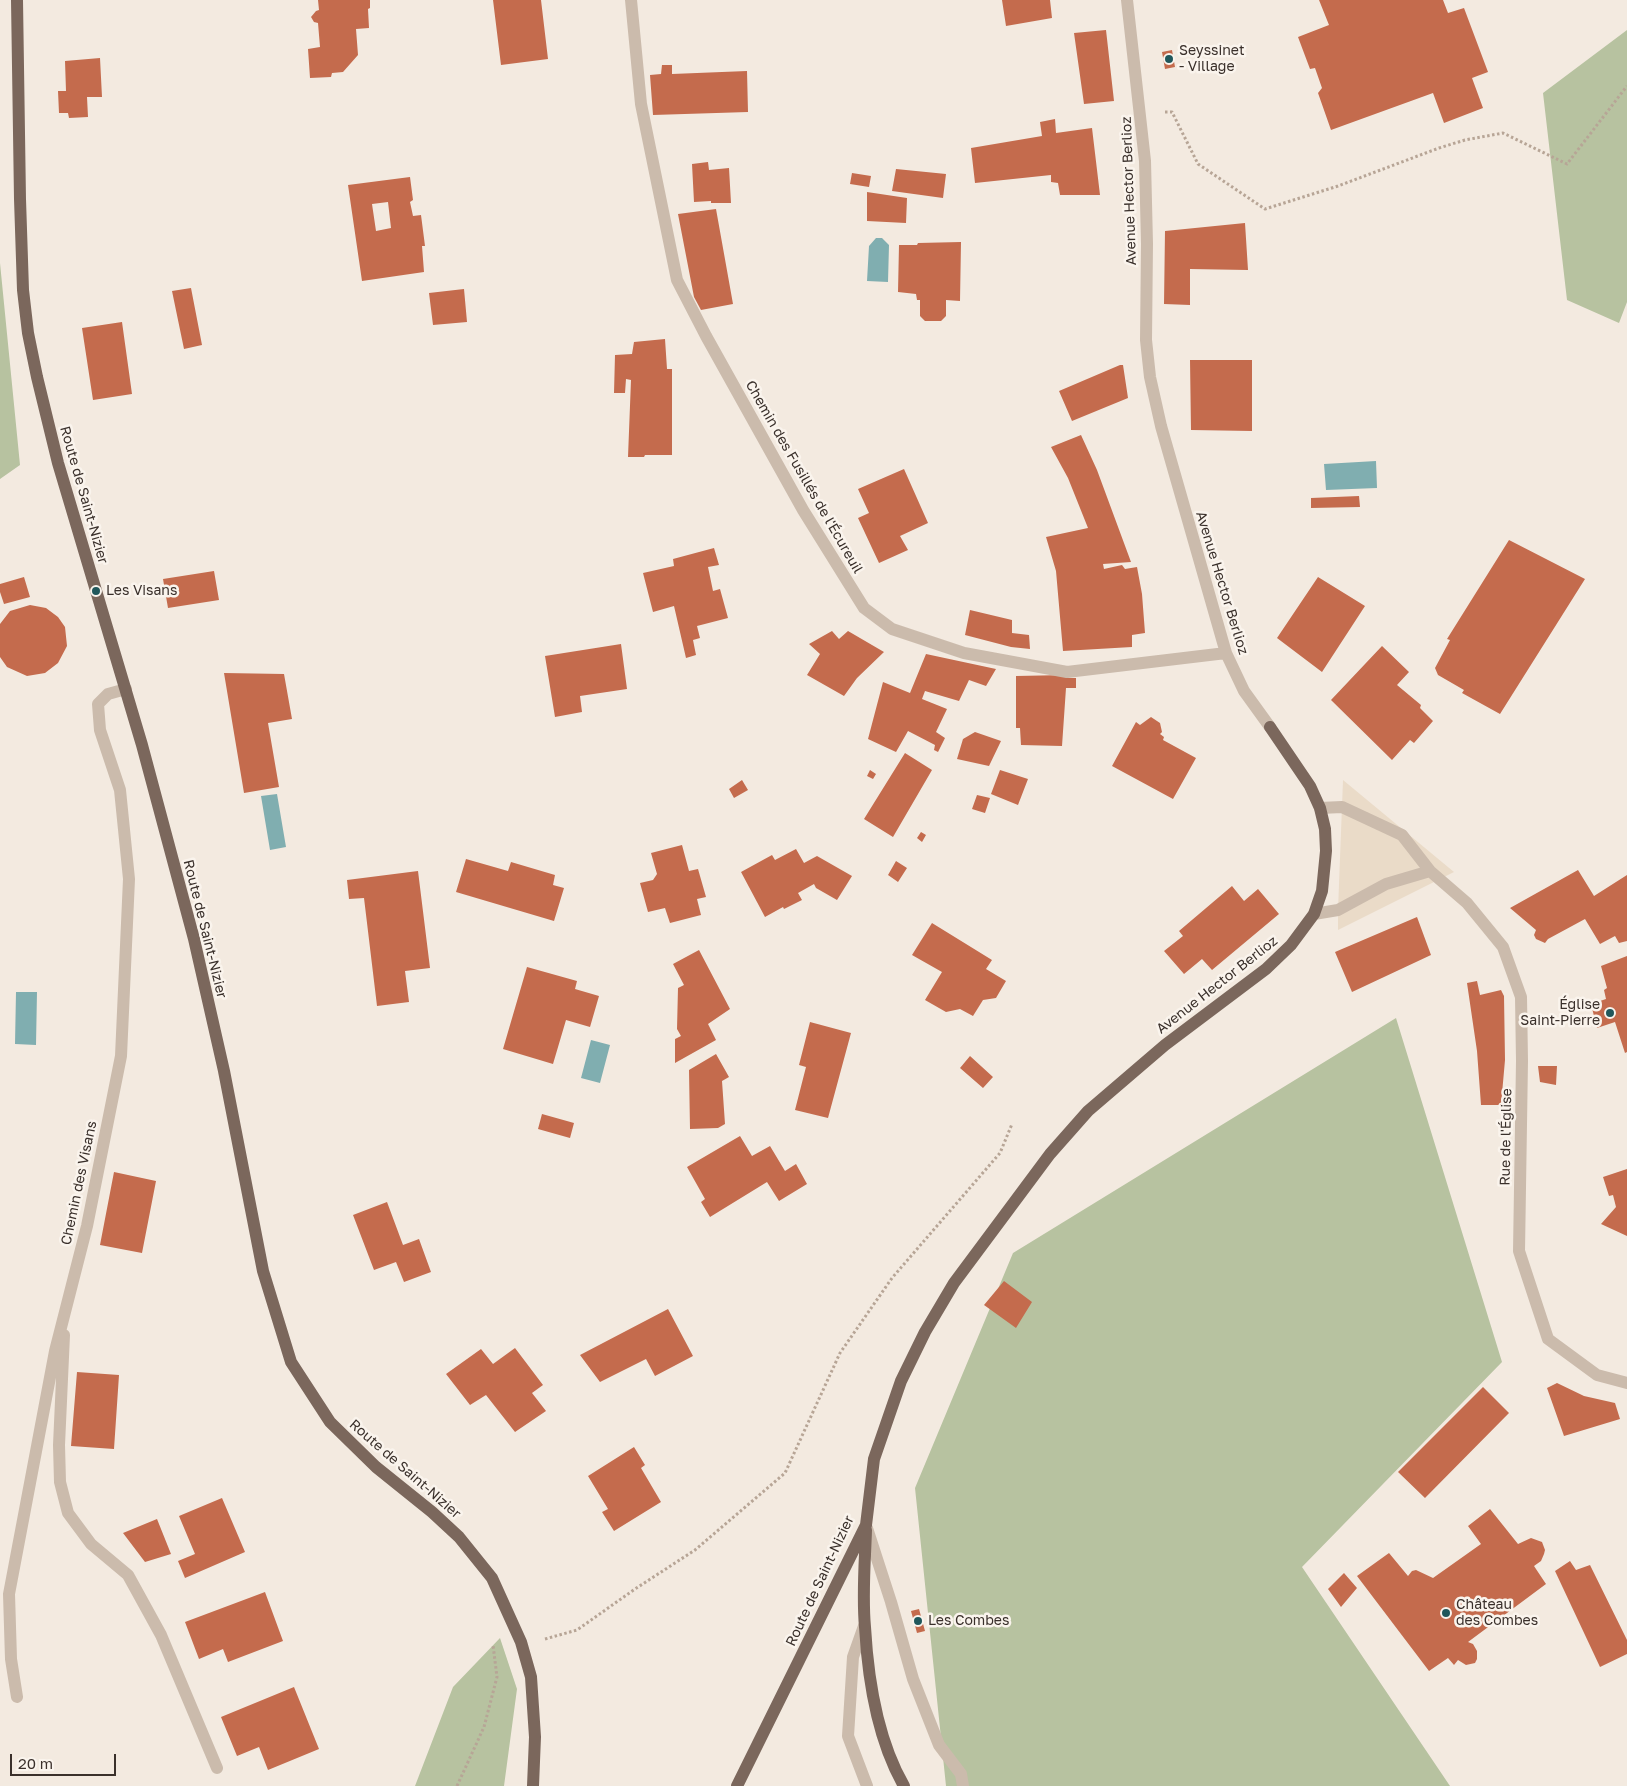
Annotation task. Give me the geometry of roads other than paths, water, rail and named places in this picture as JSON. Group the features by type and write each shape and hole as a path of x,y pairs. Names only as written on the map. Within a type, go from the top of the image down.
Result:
{"main road":[{"name":"Route de Saint-Nizier","path":"17,0 20,208 23,290 28,333 58,463 126,689 194,939 224,1071 263,1272 291,1362 330,1422 376,1467 452,1531 478,1558 492,1578 521,1642 531,1677 535,1737 533,1786"},
{"name":"Avenue Hector Berlioz","path":"1050,1154 1088,1111 1164,1044 1266,969 1292,945 1314,914 1322,891 1326,851 1325,828 1320,808 1310,786 1270,727"},
{"name":"Route de Saint-Nizier","path":"737,1786 866,1525 874,1459 901,1381 925,1332 954,1283 1050,1154"},
{"path":"866,1525 864,1626 875,1704 894,1768 904,1786"}],"street":[{"name":"Chemin des Fusillés de l'Écureuil","path":"631,0 641,104 677,280 803,510 864,608 892,629 964,653 1067,672 1226,653"},
{"name":"Avenue Hector Berlioz","path":"1127,0 1145,161 1147,244 1146,340 1150,377 1161,426 1226,653 1244,691 1270,727"},
{"name":"Chemin des Visans","path":"17,1697 11,1659 9,1594 55,1351 87,1226 121,1056 130,879 120,790 100,730 98,704 108,694 126,689"},
{"name":"Rue de l'Église","path":"1320,808 1342,807 1402,835 1430,871 1467,903 1503,947 1521,997 1522,1061 1519,1251 1548,1339 1597,1375 1627,1383"},
{"path":"1314,914 1338,910 1386,884 1430,871"},
{"path":"65,1310 59,1446 60,1482 68,1513 91,1544 128,1576 161,1635 217,1768"},
{"path":"866,1525 892,1602 913,1679 939,1745 961,1774 963,1786"},
{"path":"864,1626 853,1657 848,1736 867,1786"}],"water":[{"path":"876,238 882,238 889,245 888,282 867,281 869,246"},
{"path":"1376,461 1377,488 1326,490 1324,464"},
{"path":"277,794 286,847 270,850 261,796"},
{"path":"16,992 37,992 36,1045 15,1044"},
{"path":"591,1040 610,1045 600,1083 581,1078"}],"place":[{"name":"Seyssinet - Village","path":"1169,59"},
{"name":"Les Visans","path":"96,591"},
{"name":"Église Saint-Pierre","path":"1610,1013"},
{"name":"Château des Combes","path":"1446,1613"},
{"name":"Les Combes","path":"918,1621"}]}
